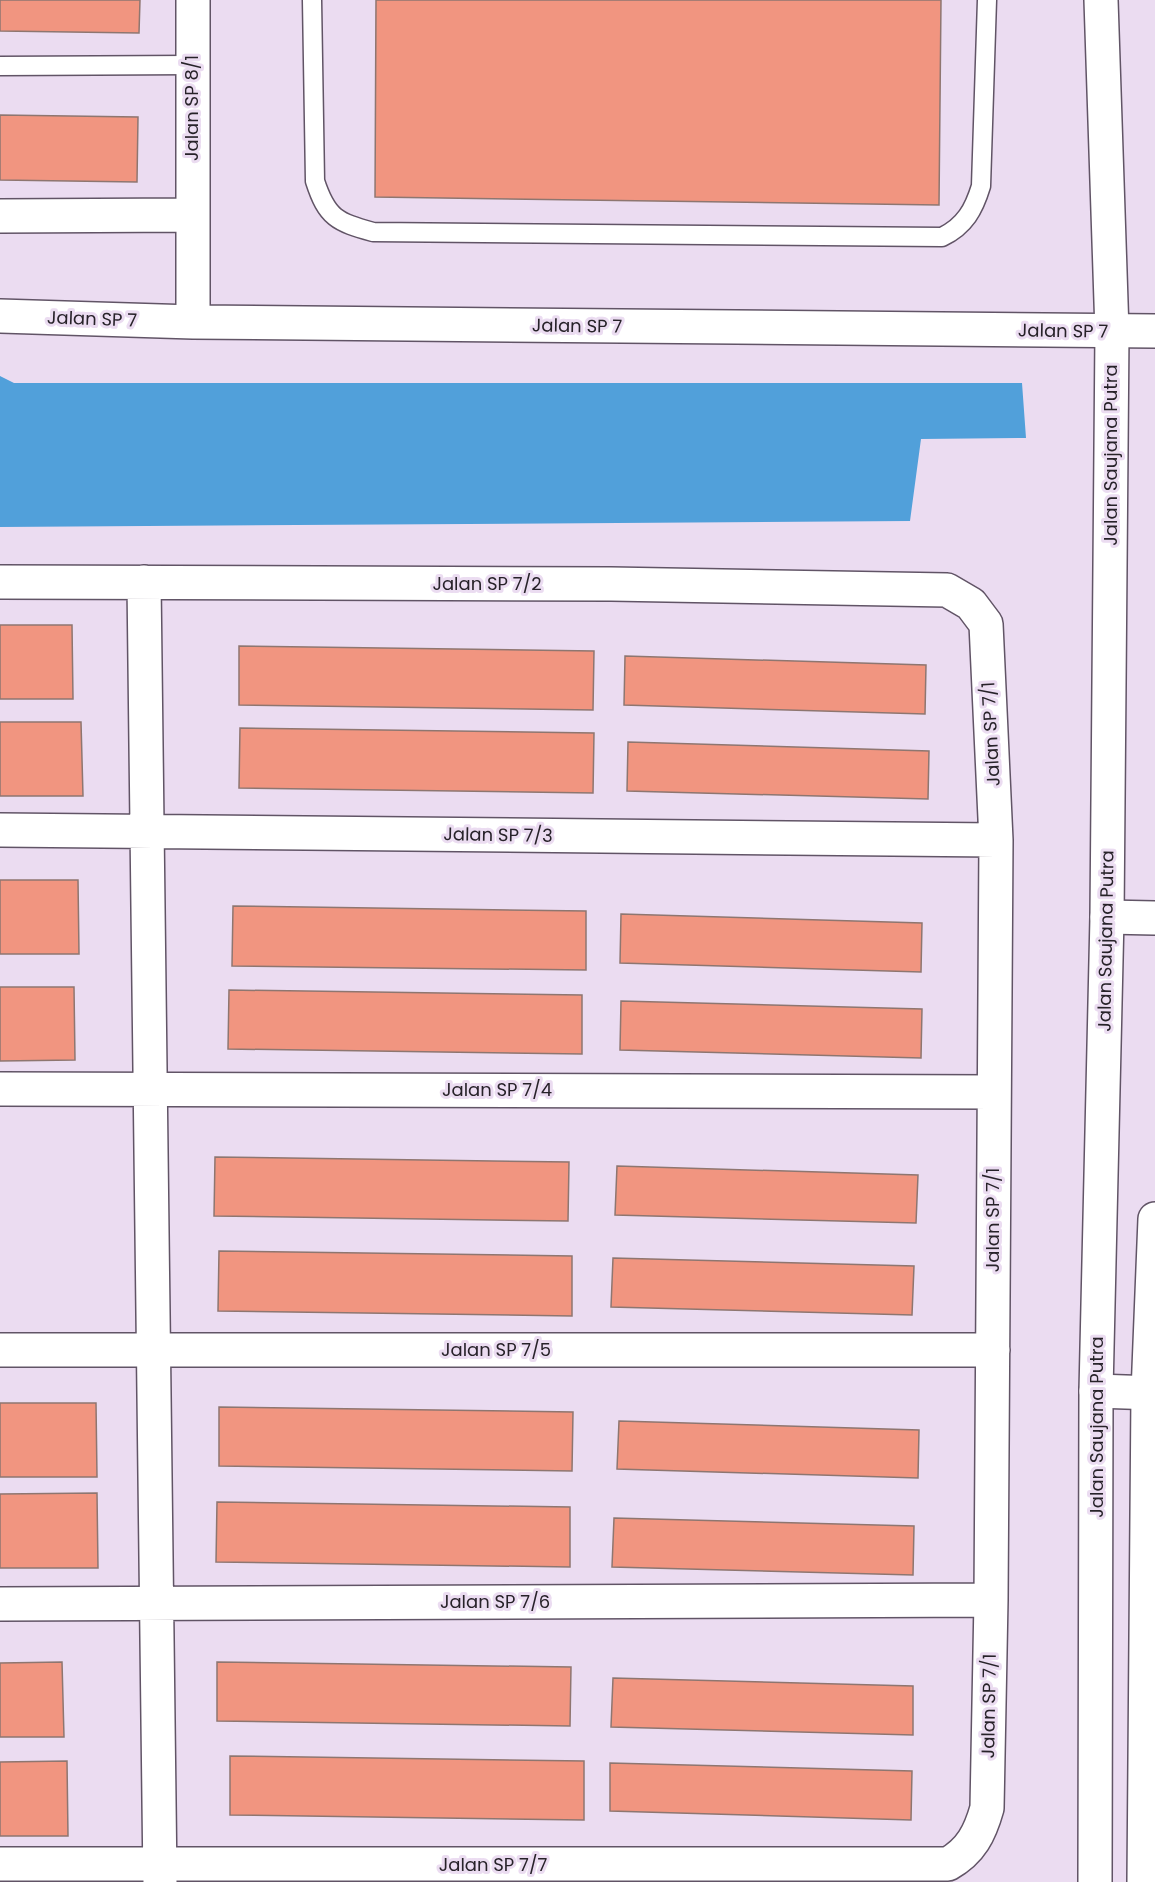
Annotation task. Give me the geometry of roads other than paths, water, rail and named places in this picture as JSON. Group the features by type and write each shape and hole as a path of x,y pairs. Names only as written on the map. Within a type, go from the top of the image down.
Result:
{"street":[{"name":"Jalan SP 8/1","path":"193,0 191,215 193,322"},
{"name":"Jalan Saujana Putra","path":"1095,1882 1096,1392 1107,917 1112,332 1101,0"},
{"path":"0,216 191,215"},
{"name":"Jalan SP 7","path":"0,316 193,322 1155,331"},
{"name":"Jalan SP 7/2","path":"0,582 611,584 947,590 971,604"},
{"path":"144,582 160,1873"},
{"name":"Jalan SP 7/1","path":"971,604 986,624 996,840 991,1600 987,1808 975,1839"},
{"name":"Jalan SP 7/3","path":"0,830 996,840"},
{"path":"1107,917 1155,918"},
{"name":"Jalan SP 7/4","path":"0,1089 994,1092"},
{"path":"1144,1882 1155,1219"},
{"name":"Jalan SP 7/5","path":"0,1350 993,1350"},
{"path":"1096,1392 1152,1393"},
{"name":"Jalan SP 7/6","path":"0,1604 991,1600"},
{"path":"1084,1882 1096,1838"},
{"path":"1145,1838 1155,1878"},
{"name":"Jalan SP 7/7","path":"0,1864 160,1873 948,1864 964,1855 975,1839"}],"lane":[{"path":"312,0 315,181 322,205 343,224 374,232 942,237 957,230 975,207 981,186 987,0"},
{"path":"0,66 192,64"}],"water":[{"path":"0,376 14,383 1022,383 1026,438 921,439 910,521 0,527"}]}
